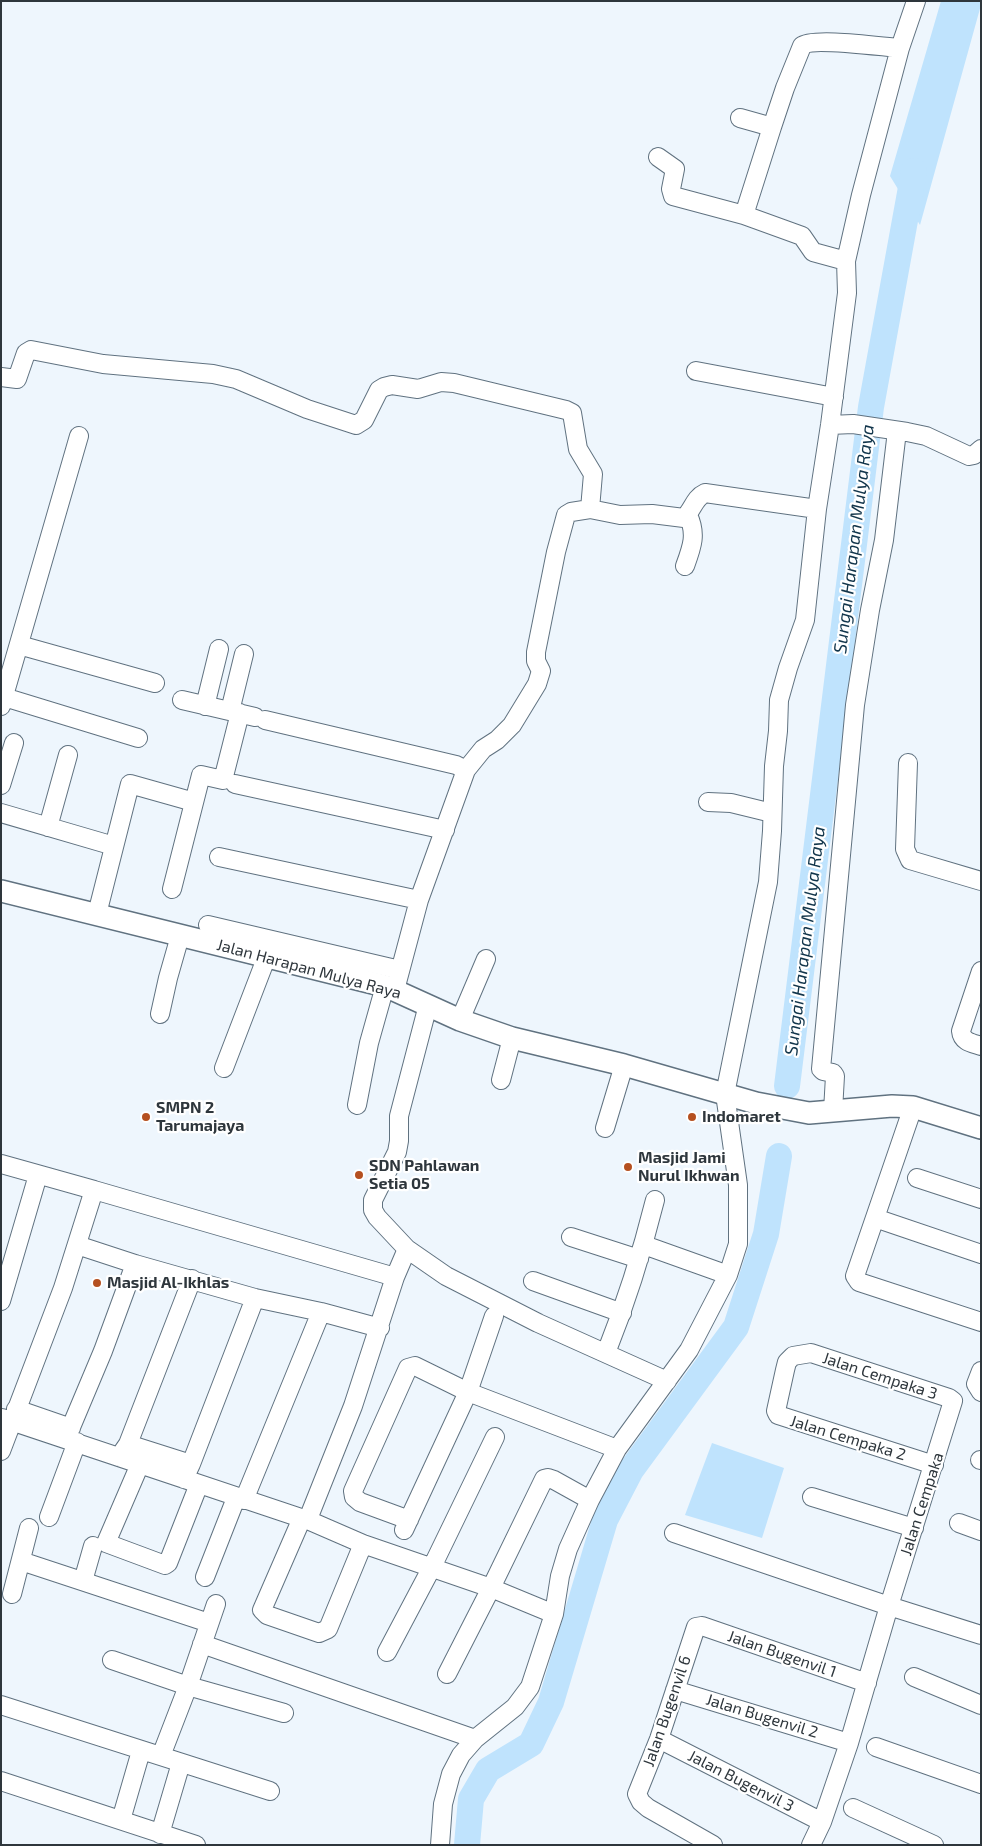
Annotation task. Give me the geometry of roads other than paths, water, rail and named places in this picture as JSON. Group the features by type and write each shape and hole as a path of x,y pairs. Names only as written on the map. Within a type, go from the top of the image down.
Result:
{"street":[{"path":"440,1845 443,1804 451,1774 461,1755 475,1739 515,1707 530,1687 554,1614 560,1576 568,1549 590,1500 617,1449 689,1350 728,1275 738,1244 738,1185 725,1094 768,882 779,700 805,620 817,509 847,293 846,261 861,195 900,48 916,1"},
{"path":"744,215 785,88 804,44 806,42 825,42 900,48"},
{"path":"740,118 772,127"},
{"path":"658,157 675,169 671,189 673,196 744,215 802,236 812,252 846,261"},
{"path":"1,377 16,379 26,353 30,350 103,364 213,374 248,383 307,409 356,425 364,420 379,390 384,387 392,385 418,389 441,382 470,387 572,413 578,449 593,474 590,509"},
{"path":"696,371 834,397"},
{"path":"830,425 853,424 926,436 969,456 974,455 981,449"},
{"path":"889,429 884,540 870,610 855,705 821,1069 822,1071 833,1073 835,1076 833,1111 892,1106 913,1107 981,1128"},
{"path":"79,436 3,702 138,738"},
{"path":"356,1105 369,1043 394,982 418,900 466,770 483,749 497,740 512,725 539,679 541,670 536,661 536,652 556,552 566,514 590,509 620,515 652,514 682,518 688,515 697,498 704,493 817,509"},
{"path":"685,566 693,538 693,526 688,515"},
{"path":"19,644 155,683"},
{"path":"205,706 218,649"},
{"path":"172,888 201,775 223,780 247,715 244,654"},
{"path":"182,700 456,765 466,770"},
{"path":"1,785 14,743"},
{"path":"48,827 68,755"},
{"path":"908,763 905,849 910,860 981,881"},
{"path":"97,914 130,784 194,802"},
{"path":"235,784 445,830"},
{"path":"708,802 731,803 772,813"},
{"path":"1,813 114,846"},
{"path":"219,858 418,900"},
{"name":"Jalan Harapan Mulya Raya","path":"1,891 180,936 394,982 428,1005 460,1020 512,1038 624,1066 756,1103 809,1113 833,1111"},
{"path":"208,925 394,982"},
{"path":"160,1014 180,936"},
{"path":"224,1068 267,956"},
{"path":"460,1020 486,960"},
{"path":"973,1043 962,1037 962,1032 981,971"},
{"path":"428,1005 399,1116 396,1152 373,1200 373,1210 377,1217 407,1250 446,1276 510,1310 667,1381"},
{"path":"501,1080 512,1038"},
{"path":"605,1128 624,1066"},
{"path":"913,1107 855,1276 859,1282 981,1322"},
{"path":"1,1164 395,1277"},
{"path":"1,1301 38,1175"},
{"path":"917,1178 981,1199"},
{"path":"1,1451 10,1416 54,1313 94,1190"},
{"path":"606,1353 622,1312 655,1200"},
{"path":"876,1218 981,1254"},
{"path":"571,1237 641,1252 728,1275"},
{"path":"77,1245 135,1264 255,1298 321,1312 380,1328"},
{"path":"363,1544 328,1629 319,1633 267,1615 262,1610 310,1514 353,1406 380,1328 395,1277 407,1250"},
{"path":"49,1517 71,1436 135,1264"},
{"path":"123,1450 192,1279"},
{"path":"533,1281 622,1312"},
{"path":"140,1464 106,1543 164,1565 168,1563 191,1476 255,1298"},
{"path":"205,1577 321,1312"},
{"path":"494,1316 468,1392 406,1525 360,1502 354,1497 353,1491 408,1368 415,1366 468,1392 617,1449"},
{"name":"Jalan Cempaka 3","path":"785,1370 787,1362 793,1356 811,1353 949,1398 953,1401"},
{"name":"Jalan Cempaka 2","path":"785,1370 776,1411 778,1415 934,1465"},
{"path":"981,1371 976,1384 981,1392"},
{"name":"Jalan Cempaka","path":"812,1845 822,1822 849,1743 889,1606 953,1401"},
{"path":"10,1416 71,1436 123,1450 191,1476 240,1499 306,1519 363,1544 491,1588 554,1614"},
{"path":"387,1652 432,1567 495,1437"},
{"path":"123,1450 140,1464 191,1476"},
{"path":"447,1674 544,1479 554,1480 590,1500"},
{"path":"812,1497 914,1528"},
{"path":"959,1523 981,1531"},
{"path":"12,1594 28,1528"},
{"path":"674,1533 889,1606 981,1634"},
{"path":"83,1581 93,1546"},
{"path":"21,1561 209,1623"},
{"path":"161,1756 188,1686 216,1604"},
{"name":"Jalan Bugenvil 1","path":"696,1627 702,1626 867,1683"},
{"name":"Jalan Bugenvil 6","path":"696,1627 660,1739 637,1794 641,1802 648,1808 714,1845"},
{"path":"202,1644 475,1739"},
{"path":"112,1660 188,1686 284,1713"},
{"path":"914,1677 981,1705"},
{"name":"Jalan Bugenvil 2","path":"675,1690 849,1743"},
{"path":"1,1705 270,1791"},
{"name":"Jalan Bugenvil 3","path":"660,1739 822,1822"},
{"path":"876,1747 981,1784"},
{"path":"121,1820 141,1751"},
{"path":"150,1836 182,1763"},
{"path":"1,1781 121,1820 150,1836 196,1845"},
{"path":"853,1808 934,1845"}],"water":[{"path":"941,1 981,1 981,5 920,225 890,176"},
{"path":"712,1443 784,1468 762,1538 685,1515"}],"waterway":[{"name":"Sungai Harapan Mulya Raya","path":"787,1086 871,407 914,171"},
{"path":"467,1845 471,1799 488,1770 531,1744 551,1702 605,1520 631,1470 736,1327 766,1234 779,1156"}],"place":[{"name":"SMPN 2 Tarumajaya","path":"146,1117"},
{"name":"Indomaret","path":"692,1117"},
{"name":"Masjid Jami Nurul Ikhwan","path":"628,1167"},
{"name":"SDN Pahlawan Setia 05","path":"359,1175"},
{"name":"Masjid Al-Ikhlas","path":"97,1283"}]}
